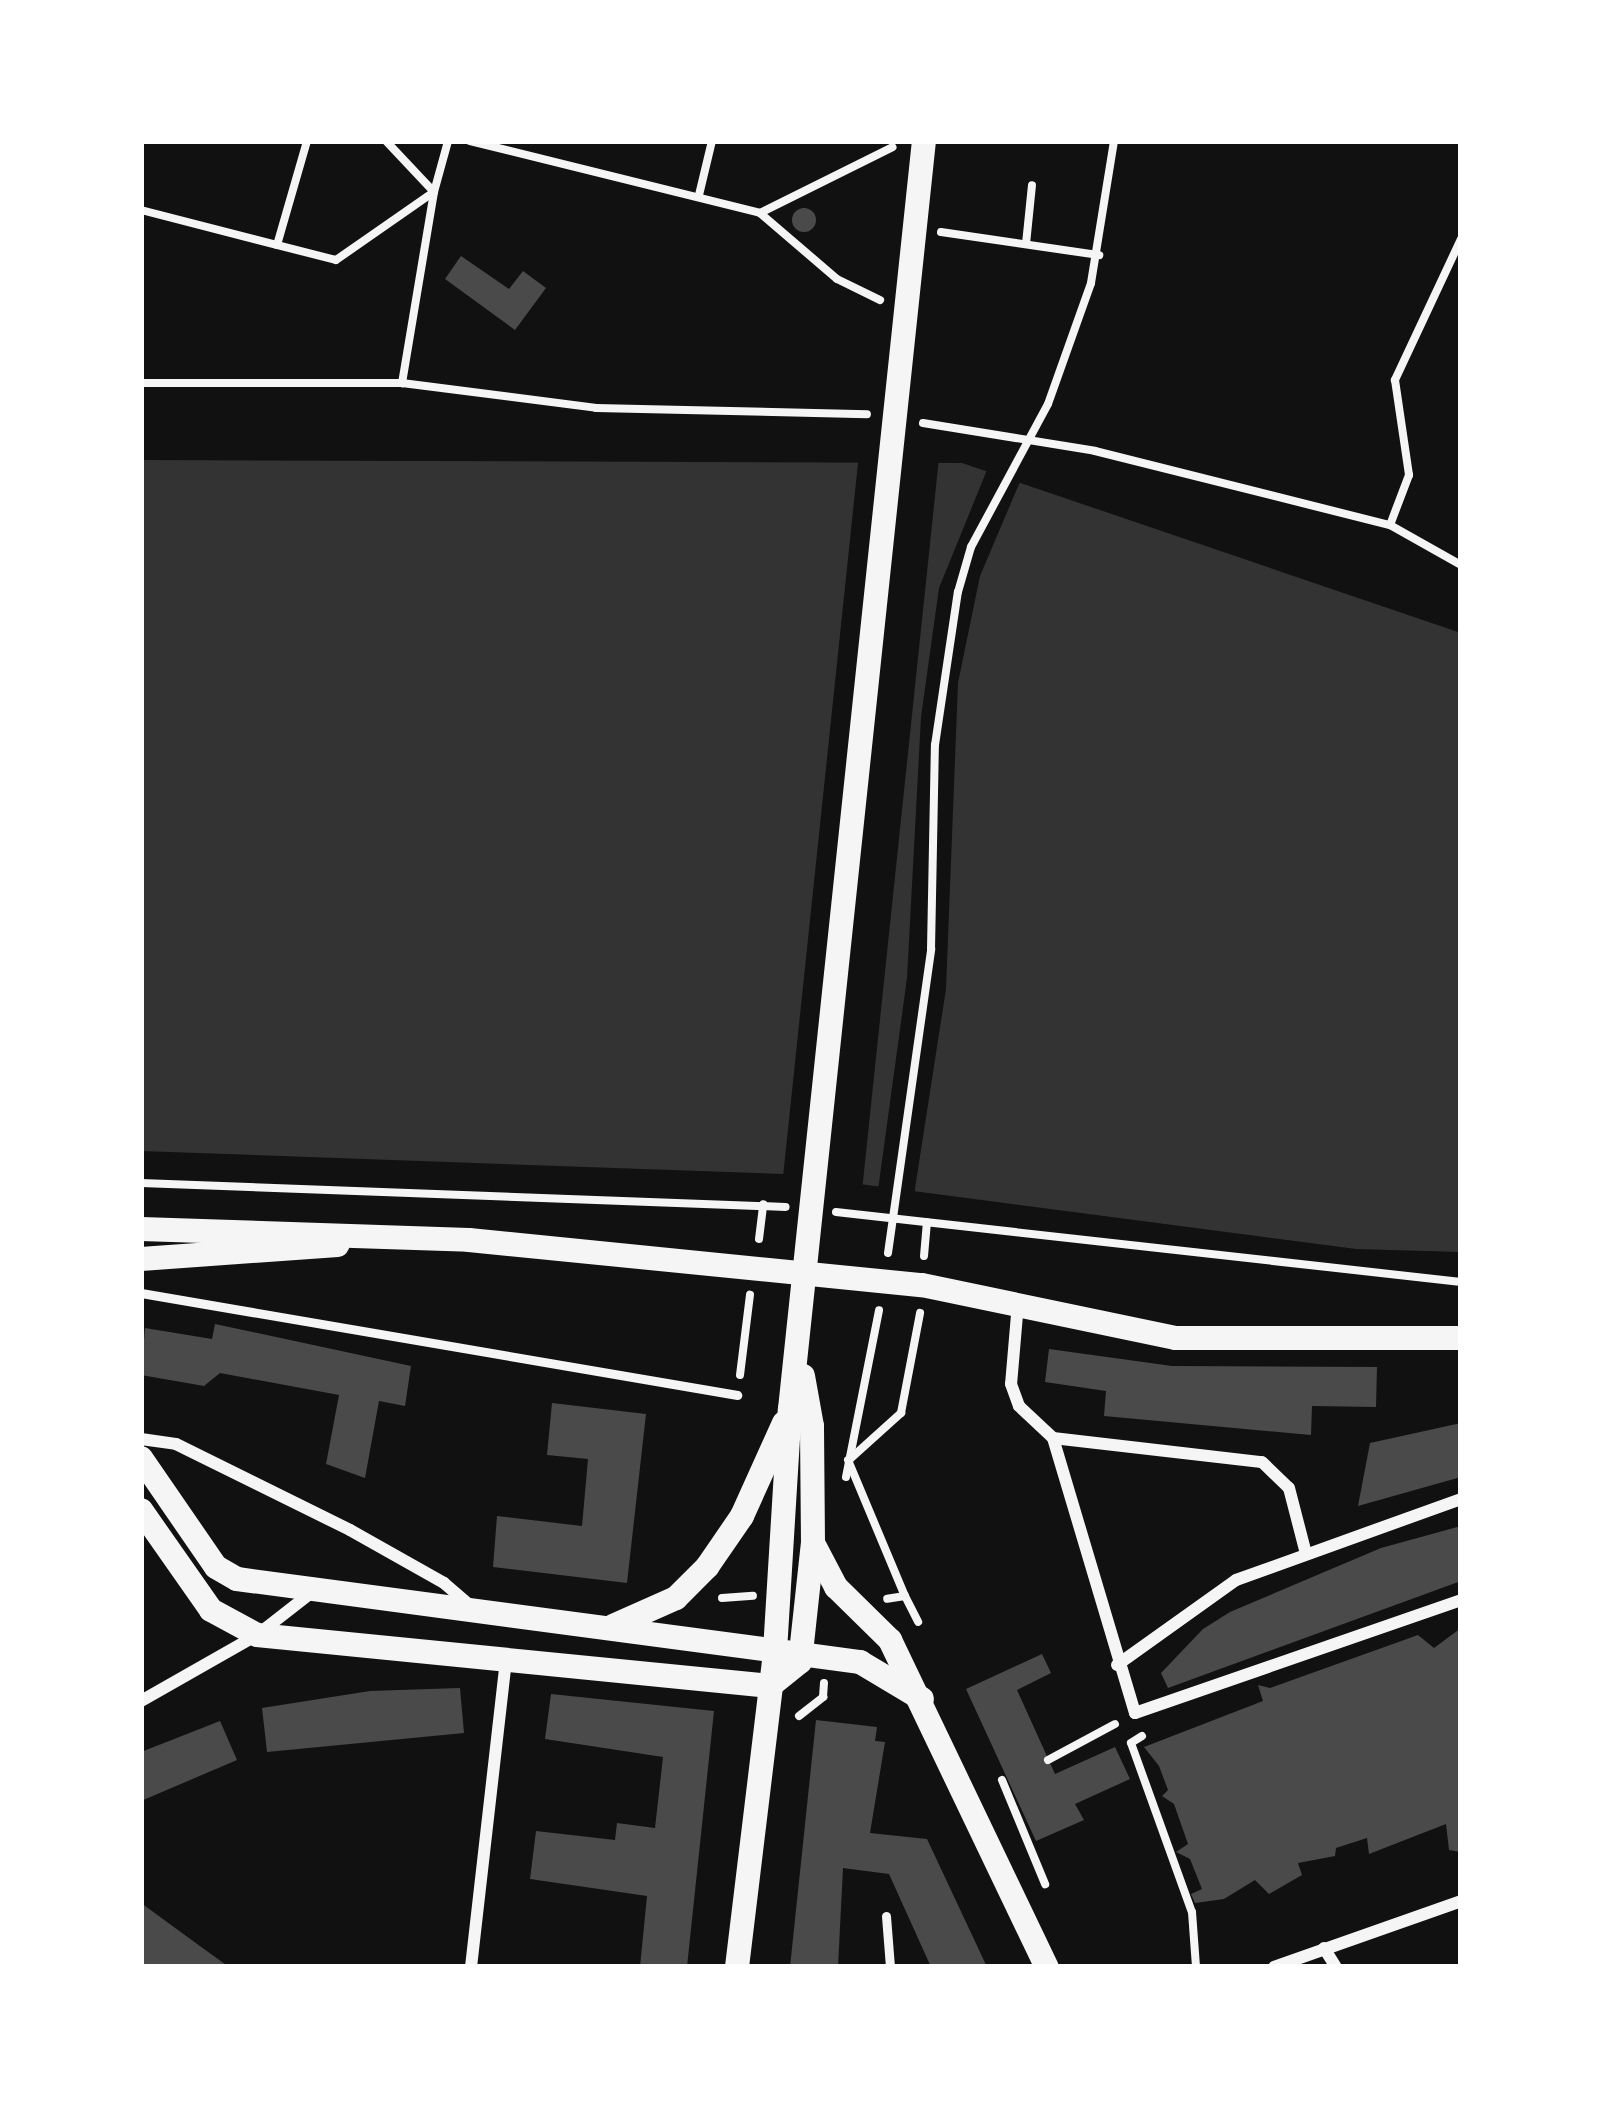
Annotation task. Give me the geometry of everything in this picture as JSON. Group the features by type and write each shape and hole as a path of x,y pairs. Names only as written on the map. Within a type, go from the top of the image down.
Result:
{"main road":[{"path":"611,1627 676,1598 707,1567 742,1516 790,1409 801,1364 924,141"},
{"path":"141,1228 469,1240 754,1268 1018,1303 1176,1338 1461,1339"},
{"path":"141,1258 376,1240"},
{"path":"788,1653 813,1543 812,1426 801,1364"},
{"path":"141,1510 211,1610 257,1635 506,1654 770,1686 789,1677 790,1409"},
{"path":"141,1458 216,1567 257,1585 470,1606 873,1666 922,1699"},
{"path":"813,1543 849,1604 890,1640 1047,1967"},
{"path":"736,1967 770,1686"}],"street":[{"path":"1018,1303 1011,1384 1018,1406 1053,1438 1117,1665 1136,1713 1461,1600"},
{"path":"141,1438 176,1444 350,1530 444,1582 470,1606"},
{"path":"1053,1438 1262,1462 1289,1488 1304,1550"},
{"path":"1117,1665 1236,1580 1304,1550 1461,1499"},
{"path":"141,1701 257,1635 312,1592"},
{"path":"471,1967 506,1654"},
{"path":"1274,1967 1461,1901"},
{"path":"1324,1948 1336,1967"}],"lane":[{"path":"141,1293 737,1395"},
{"path":"886,1916 890,1967"}],"path":[{"path":"277,245 307,141"},
{"path":"386,141 434,192"},
{"path":"402,382 434,192 448,141"},
{"path":"470,141 760,213 836,279 906,309"},
{"path":"699,195 712,141"},
{"path":"760,213 906,141"},
{"path":"884,1275 931,949 934,745 958,592 971,547 1048,404 1066,352 1099,255 1114,141"},
{"path":"1026,244 1032,185"},
{"path":"141,210 336,260 434,192"},
{"path":"916,229 1099,255"},
{"path":"1390,525 1409,475 1395,380 1461,239"},
{"path":"141,383 402,382 596,408 847,411 892,418"},
{"path":"915,422 1095,451 1390,525 1461,565"},
{"path":"141,1184 763,1204 1461,1282"},
{"path":"737,1395 754,1268"},
{"path":"849,1604 905,1597 848,1460 881,1297"},
{"path":"848,1460 901,1414 920,1320"},
{"path":"1048,1760 1136,1713"},
{"path":"1131,1743 1192,1912 1196,1967"},
{"path":"1008,1777 1002,1780 1054,1905"}],"shaded area":[{"path":"141,460 962,463 1461,633 1461,1252 1356,1249 783,1174 141,1151"}],"pier":[{"path":"859,450 939,458 862,1188 783,1180"},
{"path":"989,465 1022,477 980,576 958,683 946,989 914,1195 878,1190 907,978 921,717 939,588"}],"building":[{"path":"804,208 816,220 804,232 792,220"},
{"path":"461,256 509,289 523,271 546,288 515,330 445,279"},
{"path":"215,1324 411,1366 405,1406 379,1401 365,1478 326,1464 339,1395 220,1373 204,1386 141,1375 145,1328 212,1339"},
{"path":"1049,1349 1172,1366 1377,1367 1376,1407 1312,1406 1311,1435 1104,1416 1106,1391 1045,1382"},
{"path":"552,1403 646,1414 627,1583 493,1567 497,1516 582,1526 588,1459 547,1455"},
{"path":"1461,1423 1461,1477 1358,1506 1370,1443"},
{"path":"1461,1526 1461,1581 1168,1688 1161,1673 1203,1629 1230,1612 1381,1548"},
{"path":"1461,1628 1461,1852 1449,1850 1446,1824 1369,1854 1367,1838 1336,1848 1335,1856 1298,1863 1302,1875 1269,1894 1255,1880 1224,1899 1195,1903 1191,1894 1202,1889 1190,1859 1176,1852 1188,1844 1174,1804 1162,1796 1168,1790 1159,1766 1144,1747 1263,1701 1258,1685 1270,1688 1418,1635 1434,1648"},
{"path":"1042,1654 1051,1673 1017,1690 1055,1774 1115,1747 1130,1779 1075,1804 1084,1820 1036,1841 966,1689"},
{"path":"460,1688 464,1733 267,1752 262,1708 370,1691"},
{"path":"551,1694 714,1711 687,1967 640,1967 647,1896 530,1879 536,1831 615,1840 617,1823 655,1828 663,1757 545,1739"},
{"path":"816,1720 877,1727 875,1741 885,1742 870,1833 927,1839 987,1967 931,1967 889,1874 843,1868 838,1967 790,1967"},
{"path":"220,1721 237,1760 141,1801 141,1752"},
{"path":"141,1903 204,1949 229,1967 143,1967"}]}
